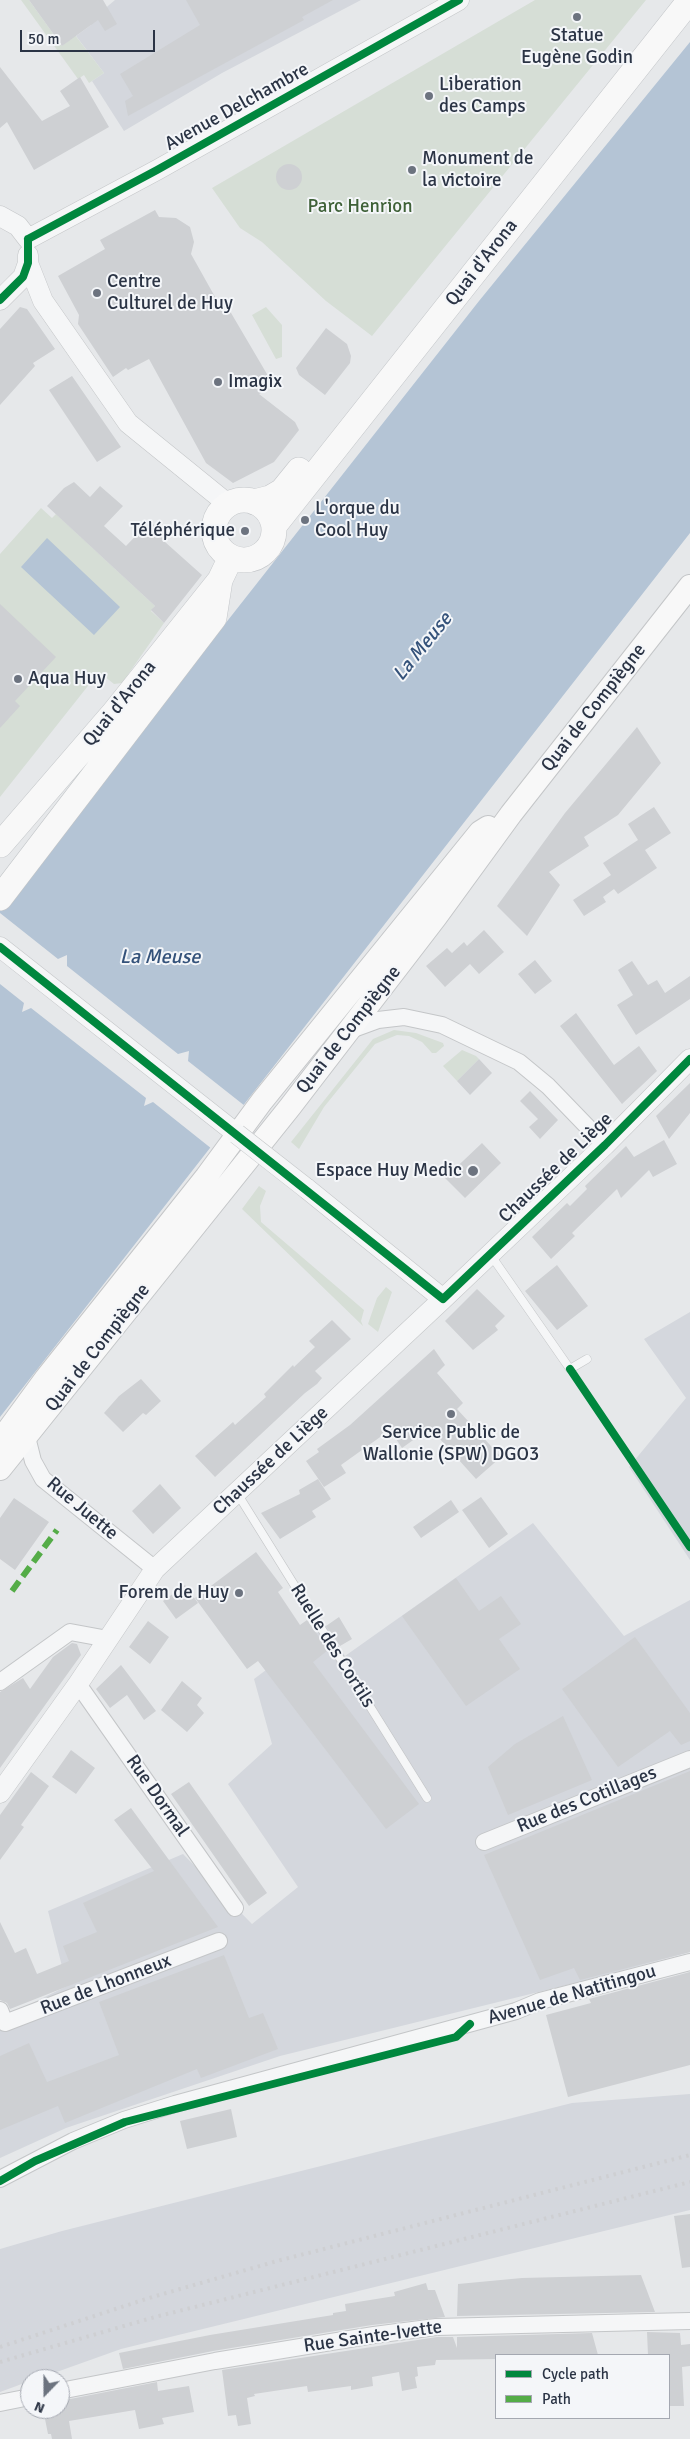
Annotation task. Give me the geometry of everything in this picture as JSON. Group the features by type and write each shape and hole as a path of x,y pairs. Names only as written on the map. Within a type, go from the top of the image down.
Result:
{"main road":[{"name":"Quai d'Arona","path":"254,502 270,498 282,491 671,0"},
{"name":"Quai d'Arona","path":"274,526 690,0"},
{"path":"237,501 254,502 270,516 274,526 271,544 258,557 240,560 230,557 221,549 215,538 215,525 220,513 237,501"},
{"name":"Quai d'Arona","path":"0,845 113,714 220,580 230,557"},
{"path":"2,894 214,618 220,580"},
{"name":"Quai de Compiègne","path":"0,1469 348,1031 511,814 690,586"},
{"path":"0,1441 46,1378 206,1177 262,1101 480,832 511,814"}],"street":[{"name":"Avenue Delchambre","path":"28,239 157,170 459,0"},
{"path":"0,216 18,226 28,239 28,263 23,277 6,295"},
{"path":"28,263 43,301 128,423 229,505"},
{"path":"6,295 43,301"},
{"path":"0,947 306,1188 443,1299"},
{"path":"348,1031 378,1020 404,1017 442,1026 519,1062 548,1086 605,1145"},
{"name":"Chaussée de Liège","path":"0,1793 78,1684 155,1569 237,1494 605,1145 690,1059"},
{"name":"Rue Juette","path":"27,1437 34,1461 43,1479 155,1569"},
{"path":"0,1682 70,1632 108,1639"},
{"name":"Rue Dormal","path":"78,1684 235,1908"},
{"name":"Rue des Cotillages","path":"484,1842 690,1759"},
{"name":"Rue de Lhonneux","path":"0,2010 5,2023 219,1941"},
{"name":"Avenue de Natitingou","path":"0,2179 73,2141 124,2120 175,2104 516,2011 540,2001 690,1962"},
{"name":"Rue Sainte-Ivette","path":"70,2389 224,2359 436,2327 690,2321"},
{"path":"0,2403 20,2399"}],"lane":[{"path":"490,1254 570,1369 587,1359"},
{"name":"Ruelle des Cortils","path":"237,1494 427,1798"}],"shaded area":[{"path":"115,0 361,0 222,73 124,131 92,81 104,73 76,36 91,25 89,22"},
{"path":"690,1312 690,1560 629,1467 686,1398 644,1339"},
{"path":"533,1523 624,1636 690,1600 690,1952 579,1982 280,2056 66,2128 0,2158 0,2019 67,1986 48,1911 183,1854 252,1924 298,1887 228,1784 272,1744 254,1679 326,1625 345,1656"},
{"path":"690,2094 690,2210 121,2349 65,2369 20,2369 20,2385 0,2392 0,2249 62,2231 572,2103"}],"green space":[{"path":"21,0 29,0 62,46 75,35 104,73 89,83 84,75 78,79"},
{"name":"Parc Henrion","path":"535,0 646,0 372,336 326,301 262,242 240,228 212,188"},
{"path":"266,307 282,325 282,357 276,359 252,315"},
{"path":"41,508 52,518 56,514 155,606 151,611 164,623 122,683 114,684 99,672 0,797 0,554"},
{"path":"394,1030 416,1033 443,1043 444,1046 436,1053 432,1053 422,1042 409,1036 397,1035 375,1044 324,1107 299,1149 291,1142 373,1039"},
{"path":"462,1050 479,1059 457,1081 443,1066"},
{"path":"259,1186 266,1191 260,1206 261,1222 364,1310 361,1321 363,1326 242,1209"},
{"path":"386,1287 392,1292 378,1332 368,1324 377,1298"}],"water":[{"name":"La Meuse","path":"690,42 690,533 0,1417 0,910 479,301"},
{"path":"47,538 120,607 94,635 21,567"}],"pier":[{"path":"0,913 58,959 67,955 67,966 178,1054 189,1051 188,1061 245,1106 212,1149 153,1102 144,1106 146,1098 31,1008 22,1012 24,1003 0,984"}],"building":[{"path":"29,0 103,0 117,24 105,31 98,20 62,46"},
{"path":"186,0 333,0 302,17 304,20 128,116 125,101 133,96 120,74 200,25"},
{"path":"0,67 42,121 70,106 60,91 80,77 109,127 34,170 7,122 0,128"},
{"path":"289,164 298,168 302,177 298,186 289,190 280,186 276,177 280,168"},
{"path":"155,210 159,217 176,218 190,227 194,242 191,254 219,304 224,301 274,386 259,394 295,422 299,430 274,462 233,483 206,463 149,359 128,370 126,368 113,377 78,324 79,315 58,276 105,249 100,240"},
{"path":"20,307 27,309 55,349 33,363 35,366 0,405 0,329"},
{"path":"326,328 347,344 351,356 350,363 325,395 299,375 296,368"},
{"path":"72,376 121,447 97,462 49,390"},
{"path":"74,482 90,497 100,486 123,506 104,526 126,546 150,521 168,539 165,542 202,575 164,623 151,610 155,606 47,506 64,488"},
{"name":"Aqua Huy","path":"0,604 56,657 15,701 20,706 0,728"},
{"path":"637,727 661,763 618,815 584,837 589,846 549,872 560,885 527,936 497,906 565,813"},
{"path":"654,807 671,833 645,850 657,868 618,894 614,889 603,897 606,902 584,916 573,900 611,875 603,863 638,840 628,824"},
{"path":"484,930 504,952 479,974 470,964 445,987 426,966 447,948 452,953 464,942 467,946"},
{"path":"535,960 552,981 535,994 518,974"},
{"path":"632,961 648,985 657,980 665,993 690,976 690,999 636,1035 617,1005 633,995 618,970"},
{"path":"576,1013 614,1065 639,1046 657,1071 622,1104 560,1026"},
{"path":"479,1059 492,1073 470,1095 457,1081"},
{"path":"690,1083 690,1113 669,1139 656,1116"},
{"path":"530,1091 558,1120 540,1139 529,1127 538,1119 520,1101"},
{"path":"664,1140 677,1164 653,1177 649,1170 621,1198 617,1189 572,1233 575,1236 551,1259 532,1237 567,1203 570,1206 587,1189 585,1186 626,1146 634,1157"},
{"name":"Espace Huy Medic","path":"482,1143 501,1163 465,1198 445,1178"},
{"path":"557,1265 588,1306 557,1330 525,1291"},
{"path":"477,1289 505,1316 495,1326 498,1330 473,1350 445,1321"},
{"path":"332,1320 351,1339 315,1371 322,1378 215,1477 195,1456 233,1422 235,1425 266,1397 264,1394 293,1365 294,1367 315,1347 309,1341"},
{"path":"434,1349 445,1365 437,1373 463,1403 457,1409 501,1457 476,1479 430,1428 402,1448 390,1430 341,1465 346,1473 324,1487 306,1461 319,1452 317,1449 350,1425"},
{"path":"141,1379 161,1401 146,1415 143,1413 123,1432 104,1413 119,1396"},
{"path":"318,1479 331,1499 312,1511 316,1517 280,1539 261,1513 300,1494 299,1490"},
{"path":"160,1484 181,1508 153,1534 132,1511"},
{"path":"481,1497 508,1534 489,1548 462,1510"},
{"path":"14,1498 49,1522 15,1570 0,1559 0,1518"},
{"path":"451,1500 459,1512 421,1538 413,1527"},
{"path":"256,1552 283,1588 278,1592 300,1625 307,1620 328,1650 313,1662 419,1804 386,1829 258,1661 247,1669 195,1598"},
{"path":"456,1578 479,1611 501,1596 521,1624 499,1639 520,1669 466,1706 402,1616"},
{"path":"185,1585 198,1603 176,1619 163,1601"},
{"path":"339,1617 352,1639 340,1646 326,1626"},
{"path":"148,1621 169,1637 150,1664 129,1647"},
{"path":"635,1637 690,1713 690,1741 681,1745 670,1731 618,1767 562,1689"},
{"path":"72,1643 77,1644 81,1655 0,1768 0,1692 23,1678 30,1689 53,1657"},
{"path":"121,1665 156,1711 144,1720 127,1695 110,1708 96,1689"},
{"path":"182,1681 202,1698 197,1705 204,1713 187,1732 161,1710"},
{"path":"563,1716 592,1780 508,1815 488,1767 515,1744"},
{"path":"71,1750 95,1768 76,1794 52,1777"},
{"path":"690,1771 690,1952 580,1980 574,1968 540,1980 484,1855"},
{"path":"31,1772 49,1786 21,1825 24,1827 0,1860 0,1815"},
{"path":"189,1782 267,1893 249,1906 171,1794"},
{"path":"131,1808 218,1927 10,2009 7,2003 0,2000 0,1922 15,1953 26,1948 37,1974 69,1961 63,1946 97,1932 83,1903 154,1871 114,1820"},
{"path":"224,1955 249,2018 263,2013 278,2049 201,2078 197,2069 65,2123 58,2106 0,2130 0,2056 29,2043 47,2082 119,2055 99,2002"},
{"path":"690,1972 690,2065 568,2097 546,2015 591,2003 589,1999"},
{"path":"231,2109 237,2137 187,2149 180,2121"},
{"path":"690,2214 690,2267 682,2268 674,2216"},
{"path":"641,2275 655,2312 457,2316 458,2284 522,2278"},
{"path":"426,2283 428,2290 435,2290 445,2317 372,2325 213,2351 123,2369 119,2353 210,2335 333,2315 333,2313 346,2311 345,2304 395,2296 394,2292"},
{"path":"647,2332 680,2333 681,2345 690,2344 690,2366 682,2367 684,2406 670,2406 670,2354 648,2354"},
{"path":"592,2333 598,2354 495,2354 495,2359 436,2360 435,2365 417,2367 418,2376 415,2377 417,2388 402,2391 399,2372 372,2377 373,2386 351,2390 351,2386 308,2392 307,2386 254,2394 255,2396 247,2398 251,2424 238,2426 236,2415 228,2416 222,2370 437,2337 453,2337 457,2348 457,2337"},
{"path":"157,2382 158,2391 189,2386 194,2412 162,2418 164,2424 139,2429 135,2410 69,2421 72,2439 52,2439 51,2434 48,2434 45,2419 70,2419 70,2399"}],"railway":[{"path":"0,2347 149,2298 277,2261 690,2155"},
{"path":"0,2362 155,2317 690,2182"}],"marked path":[{"path":"12,1591 57,1530"}],"cycle path":[{"path":"28,239 157,170 459,0"},
{"path":"0,300 23,277 28,263 28,239"},
{"path":"0,947 443,1299 605,1145 690,1059"},
{"path":"570,1369 690,1547"},
{"path":"0,2181 35,2161 125,2122 456,2037 470,2024"}],"place":[{"name":"Statue Eugène Godin","path":"577,17"},
{"name":"Liberation des Camps","path":"429,96"},
{"name":"Monument de la victoire","path":"412,170"},
{"name":"Centre Culturel de Huy","path":"97,293"},
{"name":"Imagix","path":"218,382"},
{"name":"L'orque du Cool Huy","path":"305,520"},
{"name":"Téléphérique","path":"245,531"},
{"name":"Aqua Huy","path":"18,679"},
{"name":"Espace Huy Medic","path":"473,1171"},
{"name":"Service Public de Wallonie (SPW) DGO3","path":"451,1414"},
{"name":"Forem de Huy","path":"239,1593"}]}
